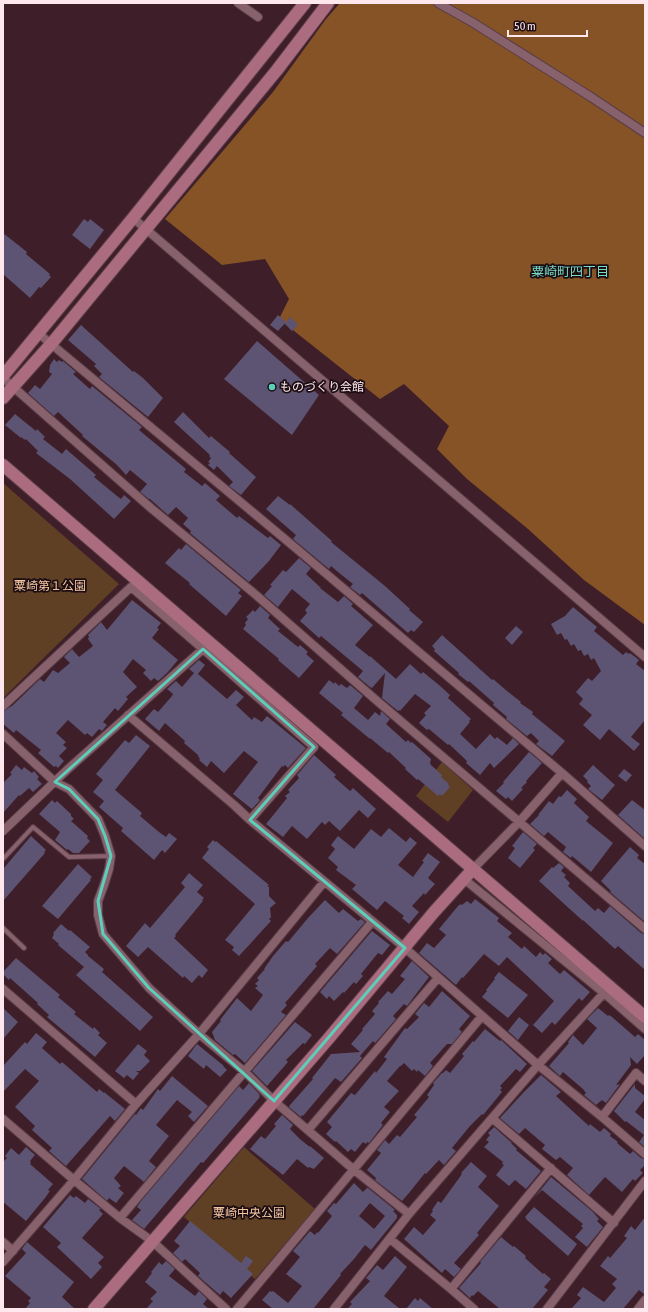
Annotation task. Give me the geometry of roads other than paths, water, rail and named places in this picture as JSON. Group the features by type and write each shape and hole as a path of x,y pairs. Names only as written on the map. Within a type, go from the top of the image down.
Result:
{"street":[{"path":"238,3 258,17"},
{"path":"305,3 3,377 152,509 256,595 645,929"},
{"path":"3,398 52,343 277,70 328,3"},
{"path":"438,3 478,26 645,133"},
{"path":"132,218 146,228 645,657"},
{"path":"38,333 52,343 562,773 645,846"},
{"path":"3,465 645,1016"},
{"path":"3,706 131,587 314,747 250,820"},
{"path":"3,831 128,715 203,649"},
{"path":"128,715 250,820 405,948 538,1065 645,1154"},
{"path":"3,734 55,782 68,789 98,819 111,856 109,869 98,901 98,915 103,934 149,988 199,1034 245,1072 274,1101 353,1169 409,1214"},
{"path":"94,1309 329,1038 434,912 464,878 519,822 562,773"},
{"path":"464,878 604,993 645,1029"},
{"path":"3,1262 74,1180 136,1104 199,1034 324,882"},
{"path":"120,1218 372,922"},
{"path":"308,1130 438,978"},
{"path":"3,989 136,1104"},
{"path":"337,1308 409,1214 538,1065 604,993"},
{"path":"237,1309 482,1016"},
{"path":"602,1117 636,1073 645,1081"},
{"path":"492,1118 614,1223"},
{"path":"3,1119 120,1218 152,1241 226,1309"},
{"path":"451,1289 551,1168"},
{"path":"547,1309 645,1181"},
{"path":"390,1239 474,1309"},
{"path":"3,1242 13,1251"},
{"path":"638,1309 645,1300"}],"lane":[{"path":"3,859 33,827 69,857 111,856"},
{"path":"3,928 24,948"}],"place":[{"name":"ものづくり会館","path":"272,387"}],"district":[{"name":"粟崎町四丁目","path":"570,271"}],"park label":[{"name":"粟崎第１公園","path":"50,586"},
{"name":"粟崎中央公園","path":"249,1213"}]}
